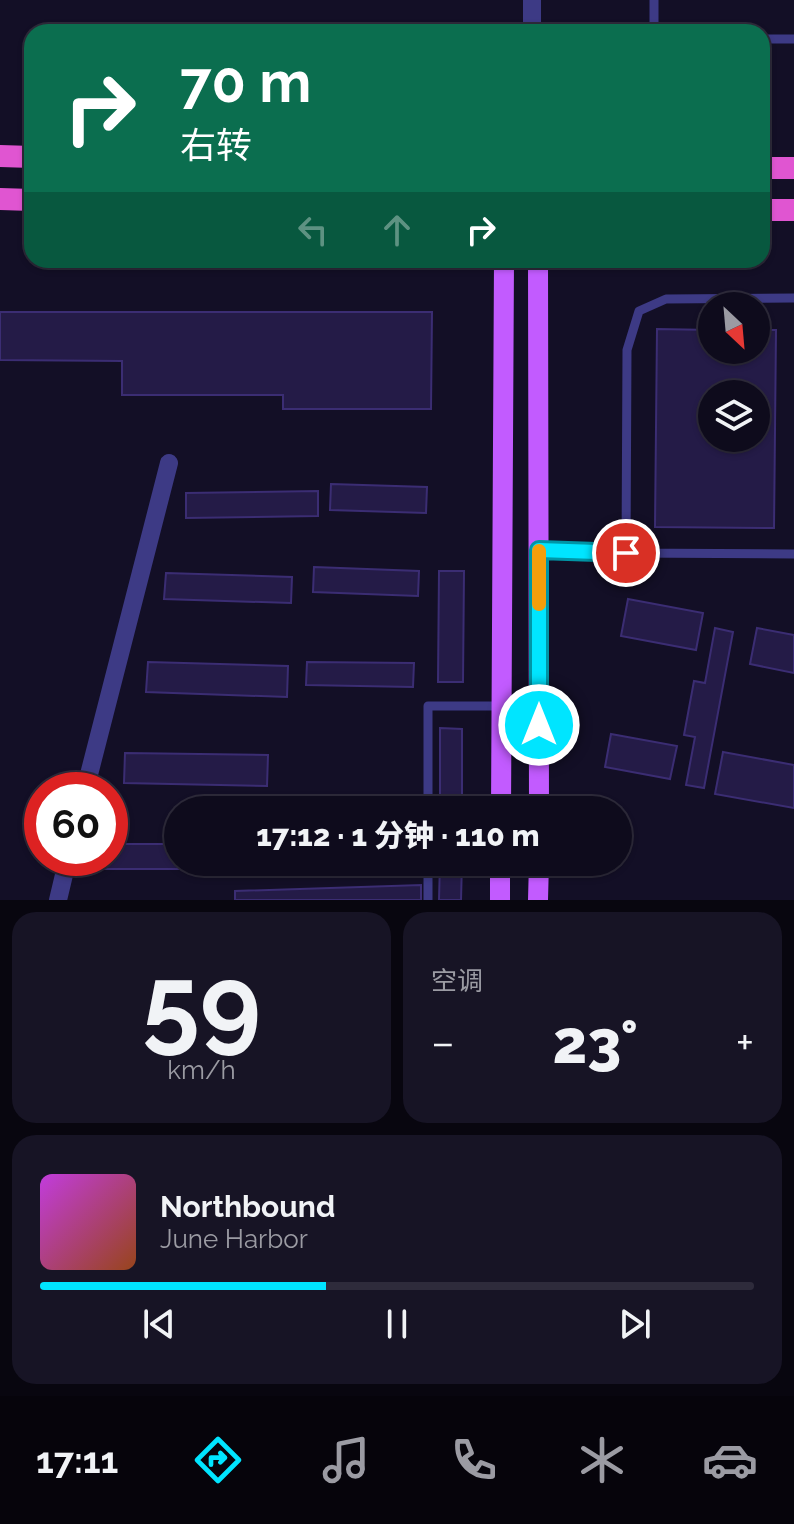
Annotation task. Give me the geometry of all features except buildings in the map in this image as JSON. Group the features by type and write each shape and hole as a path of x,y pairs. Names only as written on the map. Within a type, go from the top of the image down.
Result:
{"highway":[{"path":"0,156 24,157"},
{"path":"770,168 794,168"},
{"path":"0,199 24,200"},
{"path":"770,210 794,210"}],"main road":[{"path":"501,796 504,268"},
{"path":"538,268 539,796"},
{"path":"502,670 539,669"},
{"path":"500,876 500,900"},
{"path":"538,900 539,876"}],"street":[{"path":"532,0 532,24"},
{"path":"90,772 169,463"},
{"path":"58,900 64,876"}],"lane":[{"path":"654,0 654,24"},
{"path":"770,39 794,39"},
{"path":"626,553 627,350 639,311 666,299 794,298"},
{"path":"539,550 794,554"},
{"path":"428,796 428,706 501,706"},
{"path":"428,876 428,900"}],"slow traffic":[{"path":"539,551 539,604"}],"route":[{"path":"539,725 539,550 626,553"}]}
